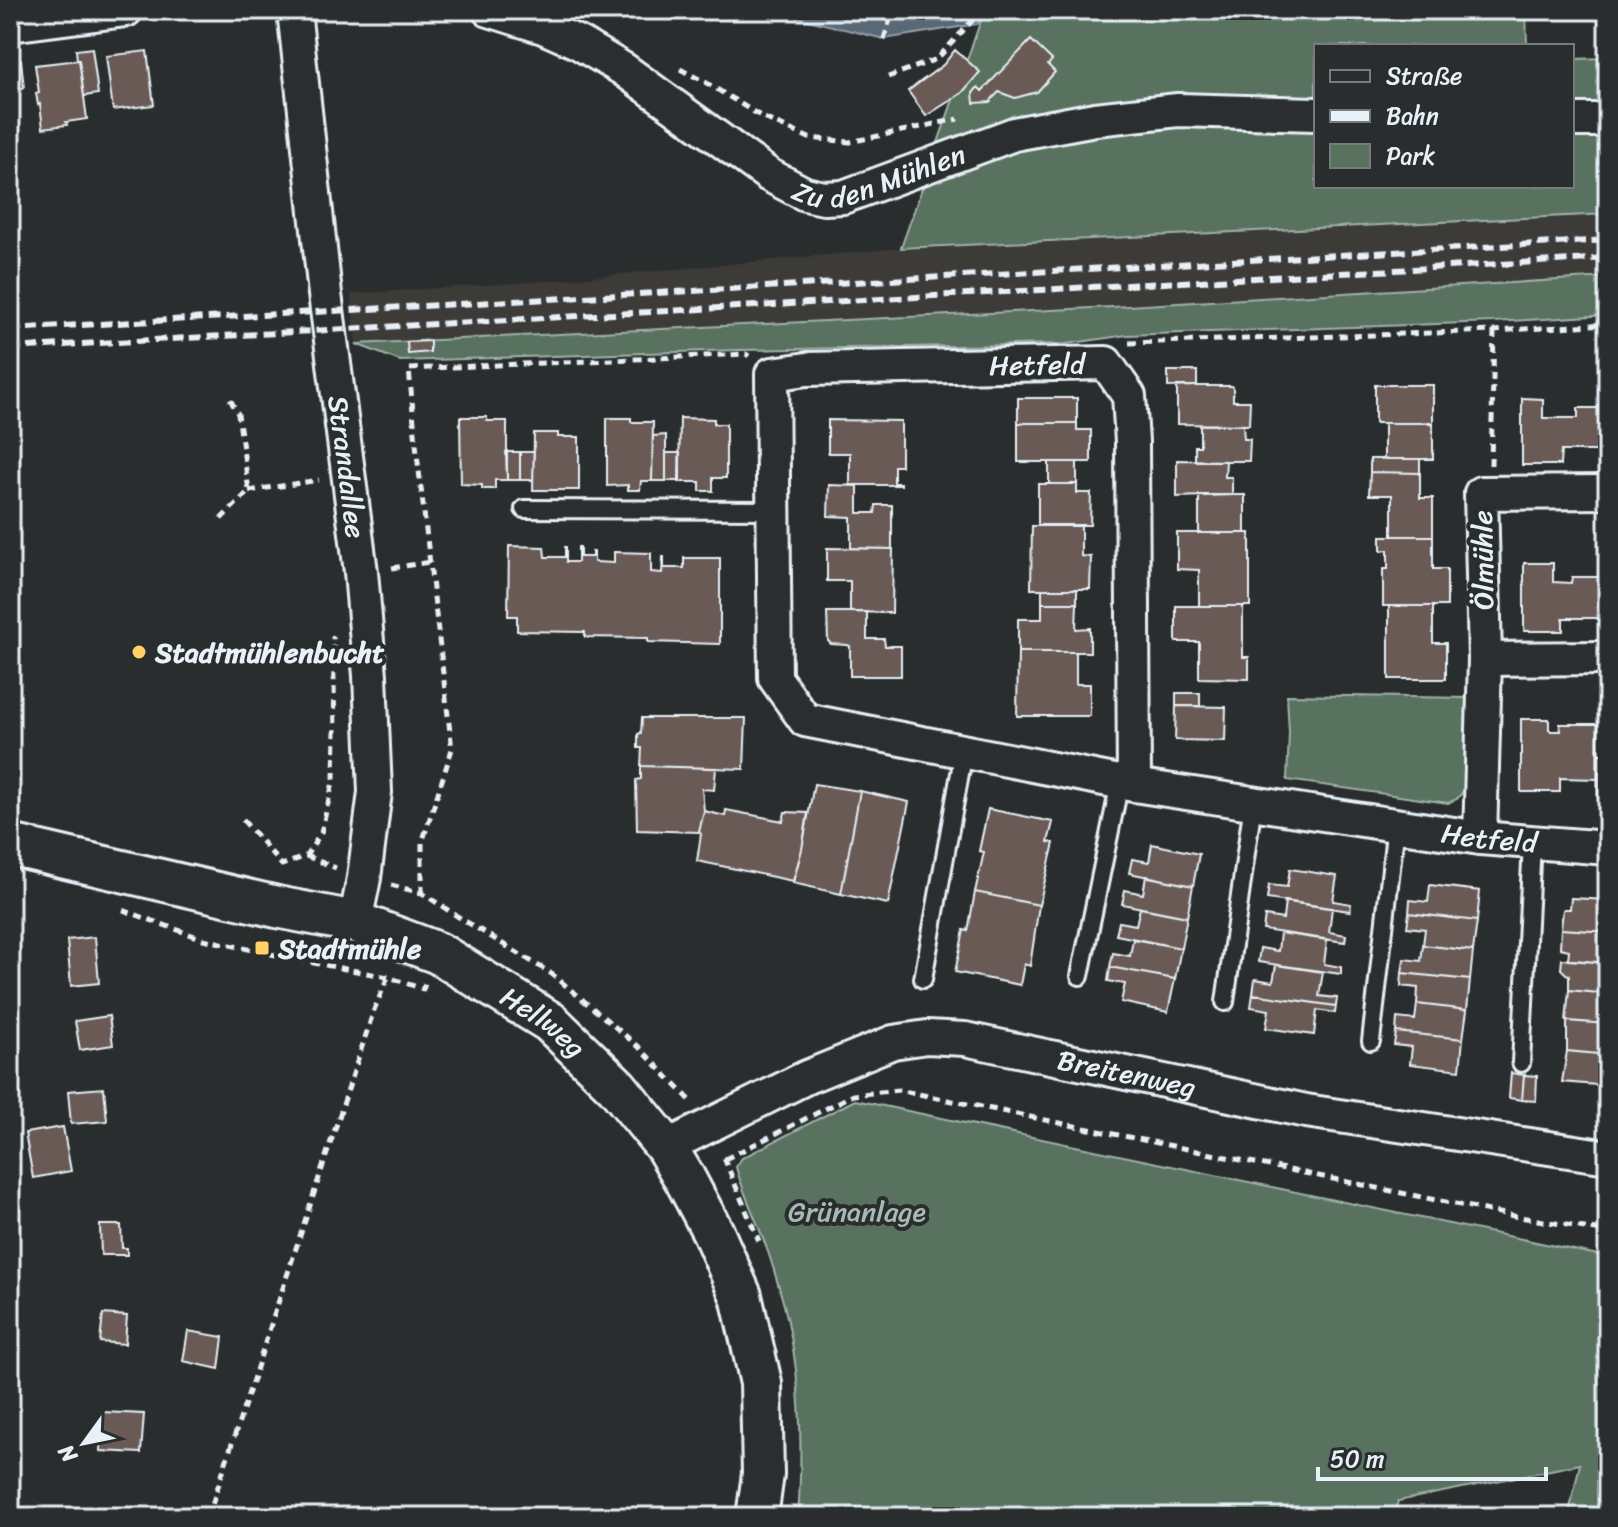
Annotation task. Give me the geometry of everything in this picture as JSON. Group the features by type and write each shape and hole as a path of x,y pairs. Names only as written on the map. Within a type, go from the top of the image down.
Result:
{"street":[{"path":"10,25 126,10"},
{"name":"Strandallee","path":"294,10 325,294 361,572 370,676 375,792 355,922"},
{"name":"Zu den Mühlen","path":"489,10 543,27 579,43 623,69 769,175 805,194 824,198 843,197 1014,134 1095,119 1178,110 1314,114"},
{"path":"1574,120 1608,120"},
{"name":"Hetfeld","path":"1127,784 1132,442 1129,396 1106,363 807,369 772,374 775,678 805,720 1127,784 1480,838 1608,848"},
{"name":"Ölmühle","path":"1480,838 1485,659 1481,493 1608,492"},
{"path":"1485,659 1608,658"},
{"name":"Hellweg","path":"10,845 355,922 438,953 550,1022 617,1087 666,1147 713,1232 741,1296 761,1383 763,1474 757,1517"},
{"name":"Breitenweg","path":"666,1147 807,1077 893,1042 927,1037 965,1039 1306,1111 1608,1157"}],"lane":[{"path":"524,509 774,510"},
{"path":"923,979 964,751"},
{"path":"1080,976 1127,784"},
{"path":"1225,1002 1253,803"},
{"path":"1371,1041 1396,825"},
{"path":"1521,1063 1532,842"}],"path":[{"path":"884,39 893,10"},
{"path":"888,77 937,59 982,10"},
{"path":"672,65 762,117 809,138 850,142 968,117"},
{"path":"1106,363 1128,343 1494,331 1608,324"},
{"path":"1481,493 1491,463 1494,331"},
{"path":"457,916 422,893 422,843 452,749 409,369 746,354 772,374"},
{"path":"230,399 238,414 249,491"},
{"path":"221,519 249,491 320,480 319,466"},
{"path":"361,572 430,562"},
{"path":"243,820 282,865 306,856 321,833 334,778 332,627"},
{"path":"121,909 203,939 388,977 369,1025 208,1517"},
{"path":"725,1159 853,1095 899,1090 1514,1216 1608,1232"}],"shaded area":[{"path":"1608,214 1608,277 1112,307 356,344 351,294 546,281 901,248"}],"green space":[{"path":"989,10 1526,10 1527,44 1314,44 1314,188 1574,188 1574,59 1608,58 1608,214 901,248 981,20"},
{"path":"1608,277 1608,315 1494,322 1127,335 1066,344 400,361 356,344 1112,307"},
{"path":"1287,695 1468,698 1466,788 1457,799 1448,803 1287,780"},
{"name":"Grünanlage","path":"855,1100 1608,1257 1608,1517 1568,1517 1580,1464 1398,1501 1393,1517 798,1517 800,1410 790,1331 770,1256 736,1167 742,1158"}],"water":[{"path":"768,10 989,10 977,24 884,39"}],"building":[{"path":"1031,40 1052,60 1048,65 1055,72 1037,92 1015,98 999,92 991,102 974,103 973,93 978,87 982,91"},
{"path":"92,48 98,94 84,96 76,50"},
{"path":"955,50 980,72 962,93 926,116 908,91 943,65"},
{"path":"147,51 154,105 113,110 106,56"},
{"path":"21,60 24,88 10,93 10,64"},
{"path":"79,60 87,119 43,128 36,93 39,92 35,65"},
{"path":"430,341 430,352 408,354 407,342"},
{"path":"1168,371 1197,371 1197,386 1168,387"},
{"path":"1375,385 1433,385 1433,423 1375,423"},
{"path":"1177,386 1231,386 1233,401 1250,401 1249,425 1177,424"},
{"path":"1599,393 1608,394 1608,465 1599,465"},
{"path":"1018,398 1077,398 1077,423 1018,423"},
{"path":"1522,398 1543,399 1543,418 1578,418 1578,408 1599,408 1599,451 1561,451 1560,465 1522,465"},
{"path":"460,417 507,421 507,480 495,480 495,489 461,484"},
{"path":"607,418 653,422 652,481 641,481 640,490 628,490 628,485 607,486"},
{"path":"680,418 714,419 714,424 726,424 726,478 713,478 713,491 700,491 700,482 679,482"},
{"path":"828,420 901,421 901,466 894,466 894,483 901,485 850,485 850,453 828,453"},
{"path":"1018,423 1077,423 1077,430 1091,430 1091,462 1018,462"},
{"path":"1384,423 1433,423 1433,459 1384,459"},
{"path":"1200,425 1243,425 1244,439 1250,439 1249,461 1195,461 1195,446 1200,446"},
{"path":"534,433 579,437 579,490 533,490"},
{"path":"666,435 666,481 652,481 653,436"},
{"path":"506,452 520,452 520,480 507,480"},
{"path":"520,452 534,452 533,480 520,480"},
{"path":"666,453 680,453 680,481 666,481"},
{"path":"1370,459 1420,459 1420,473 1370,472"},
{"path":"1177,460 1226,461 1225,477 1232,477 1232,495 1177,497"},
{"path":"1049,462 1077,462 1077,484 1049,484"},
{"path":"1370,472 1420,473 1420,498 1433,498 1433,536 1392,536 1392,495 1369,495"},
{"path":"1038,484 1077,484 1077,493 1091,493 1090,525 1038,525"},
{"path":"829,485 858,486 858,513 875,513 876,505 892,505 892,549 851,548 851,517 828,516"},
{"path":"1199,495 1245,495 1245,533 1199,533"},
{"path":"1032,526 1081,526 1081,556 1091,557 1090,589 1031,589"},
{"path":"1177,533 1250,533 1250,606 1199,606 1199,570 1177,569"},
{"path":"1381,536 1433,536 1433,569 1447,569 1447,606 1383,606 1383,569 1388,569 1388,550 1381,551"},
{"path":"509,546 544,547 545,557 565,557 566,547 566,562 578,562 578,547 580,557 592,557 594,552 594,562 614,563 614,552 651,553 651,572 662,573 663,557 664,568 684,568 684,558 720,558 720,644 585,637 585,632 517,631 517,616 508,616"},
{"path":"827,548 893,549 892,613 850,612 850,581 827,581"},
{"path":"1524,563 1553,563 1553,582 1571,583 1572,577 1599,577 1599,618 1563,618 1563,631 1524,631"},
{"path":"1599,577 1608,577 1608,632 1599,632"},
{"path":"1042,589 1077,589 1077,603 1042,603"},
{"path":"1042,603 1077,603 1076,629 1090,628 1090,652 1018,652 1018,619 1042,619"},
{"path":"1176,606 1243,606 1243,657 1249,657 1249,679 1199,678 1199,642 1176,642"},
{"path":"1389,606 1433,606 1433,643 1446,643 1446,679 1389,679"},
{"path":"827,612 867,612 867,639 884,639 885,646 901,646 901,676 850,676 850,646 828,641"},
{"path":"1018,652 1076,652 1076,684 1090,684 1090,716 1017,716"},
{"path":"1176,693 1200,693 1200,706 1176,706"},
{"path":"1176,706 1226,707 1225,741 1175,740"},
{"path":"642,718 746,718 744,769 641,766 642,748 638,748 638,734 641,733"},
{"path":"1521,719 1549,719 1551,731 1561,731 1560,724 1598,724 1598,779 1560,778 1560,792 1521,792"},
{"path":"1599,747 1600,754 1608,754 1608,798 1598,798"},
{"path":"641,766 716,768 714,790 702,789 704,811 699,832 637,830 636,780 641,779"},
{"path":"814,784 860,791 841,894 793,883"},
{"path":"860,791 909,802 888,904 841,894"},
{"path":"988,809 1053,822 1048,842 1054,843 1039,905 975,892 984,852 979,851"},
{"path":"726,810 783,821 785,812 808,813 793,881 697,861 704,811 725,816"},
{"path":"1152,844 1199,854 1193,886 1129,873 1132,859 1149,862"},
{"path":"1290,869 1337,876 1333,901 1351,904 1350,911 1267,899 1269,885 1287,887"},
{"path":"1146,876 1193,886 1187,917 1122,904 1125,890 1143,894"},
{"path":"1430,885 1480,891 1477,921 1409,913 1410,900 1428,902"},
{"path":"975,892 1039,905 1030,966 1024,964 1020,985 955,972 964,930 968,931"},
{"path":"1571,898 1608,900 1608,932 1561,929 1563,910 1570,909"},
{"path":"1285,901 1332,908 1329,932 1346,935 1345,942 1263,930 1265,916 1283,919"},
{"path":"1140,908 1187,917 1181,948 1116,935 1119,922 1136,925"},
{"path":"1409,913 1477,921 1473,951 1423,945 1425,929 1407,927"},
{"path":"1561,929 1608,932 1608,963 1568,960 1569,950 1560,948"},
{"path":"1280,933 1327,940 1324,964 1341,967 1341,974 1258,962 1260,948 1278,951"},
{"path":"95,937 99,983 71,986 67,940"},
{"path":"1133,939 1181,948 1175,979 1110,967 1113,953 1130,956"},
{"path":"1423,945 1473,951 1470,980 1402,973 1404,959 1421,961"},
{"path":"1562,959 1608,963 1608,994 1569,990 1569,975 1561,969"},
{"path":"1276,965 1323,972 1319,996 1337,998 1336,1006 1253,994 1255,979 1273,982"},
{"path":"1110,967 1175,979 1168,1012 1121,1002 1125,984 1108,981"},
{"path":"1402,973 1470,980 1467,1010 1417,1004 1418,988 1401,986"},
{"path":"1569,990 1608,994 1608,1024 1566,1021"},
{"path":"1253,994 1336,1006 1335,1013 1317,1010 1314,1035 1266,1028 1269,1010 1251,1007"},
{"path":"1417,1004 1467,1010 1463,1039 1396,1032 1397,1018 1415,1020"},
{"path":"109,1016 113,1045 80,1050 75,1021"},
{"path":"1567,1021 1608,1024 1608,1055 1567,1051"},
{"path":"1396,1032 1463,1039 1460,1070 1410,1064 1412,1047 1394,1045"},
{"path":"1567,1051 1608,1055 1608,1086 1562,1082"},
{"path":"1511,1073 1524,1075 1522,1100 1509,1098"},
{"path":"1524,1075 1537,1076 1536,1101 1522,1100"},
{"path":"104,1088 107,1121 71,1124 68,1091"},
{"path":"63,1127 71,1171 33,1178 25,1133"},
{"path":"100,1225 121,1225 122,1248 127,1248 127,1255 101,1255"},
{"path":"103,1314 127,1316 125,1344 100,1342"},
{"path":"188,1331 223,1337 219,1369 183,1361"},
{"path":"102,1412 144,1414 141,1453 100,1451"}],"railway":[{"path":"10,329 1608,240"},
{"path":"10,348 1608,258"}],"place":[{"name":"Stadtmühlenbucht","path":"139,652"},
{"name":"Stadtmühle","path":"262,948"}]}
